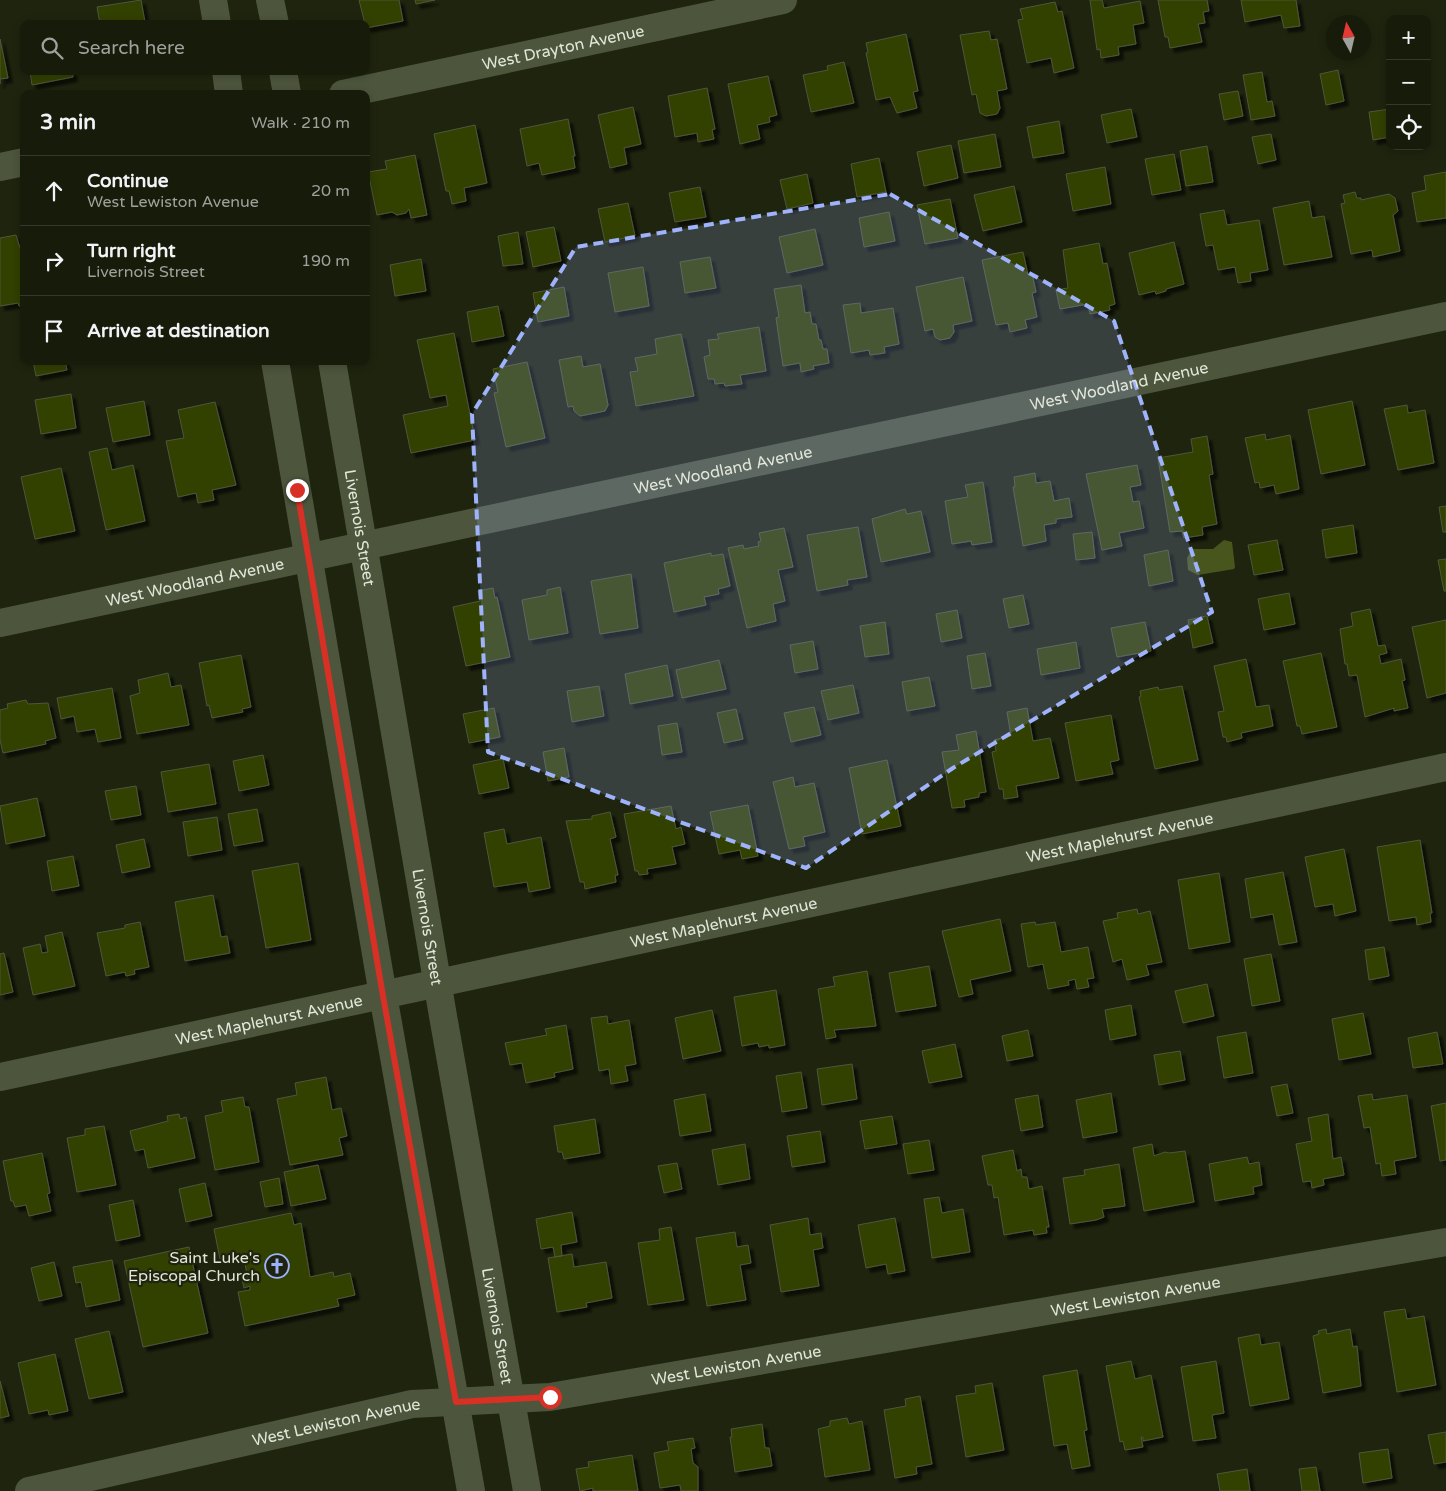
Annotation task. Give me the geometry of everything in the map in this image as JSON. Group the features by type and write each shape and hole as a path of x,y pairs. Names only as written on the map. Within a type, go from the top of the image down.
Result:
{"street":[{"path":"213,0 216,20"},
{"path":"270,0 274,20"},
{"name":"West Drayton Avenue","path":"362,90 783,0"},
{"path":"227,75 228,90"},
{"path":"284,75 286,90"},
{"path":"0,167 20,163"},
{"name":"West Woodland Avenue","path":"0,623 1446,316"},
{"path":"276,365 383,996 471,1491"},
{"name":"Livernois Street","path":"333,365 527,1491"},
{"name":"West Maplehurst Avenue","path":"0,1077 1446,767"},
{"name":"West Lewiston Avenue","path":"29,1491 412,1404 550,1397 1446,1242"}],"highlighted area":[{"path":"890,194 1114,321 1212,612 953,768 806,868 488,752 472,414 576,247"}],"shaded area":[{"path":"1224,540 1232,542 1234,569 1198,575 1188,570 1187,558 1192,549 1213,549"}],"building":[{"path":"141,0 145,20 99,20 97,7"},
{"path":"359,0 399,0 403,21 370,27 370,20 364,20"},
{"path":"415,0 435,0 416,4"},
{"path":"1090,0 1102,0 1104,8 1140,1 1144,23 1133,25 1136,44 1118,47 1119,55 1101,58 1100,49 1097,50"},
{"path":"1158,0 1207,0 1209,11 1203,12 1205,23 1198,24 1202,42 1170,48 1168,37 1165,37"},
{"path":"1241,0 1296,0 1300,26 1284,28 1281,15 1245,22"},
{"path":"1055,2 1058,12 1062,11 1074,68 1054,73 1051,58 1027,63 1018,20 1023,19 1020,9"},
{"path":"989,31 991,40 997,39 1007,89 997,91 1000,108 997,114 986,116 980,113 976,94 972,95 960,35"},
{"path":"906,34 918,91 913,92 917,108 897,113 890,97 876,100 866,53 868,52 866,43"},
{"path":"0,39 8,78 0,79"},
{"path":"844,62 854,103 811,112 803,75 828,70 827,66"},
{"path":"1338,70 1344,101 1326,105 1320,74"},
{"path":"1262,72 1267,102 1272,101 1275,116 1251,120 1243,75"},
{"path":"31,75 73,75 73,77 32,85"},
{"path":"768,76 777,115 769,117 770,122 757,125 760,139 740,144 728,84"},
{"path":"707,88 715,129 712,130 714,139 698,142 697,133 675,137 668,96"},
{"path":"1238,91 1243,116 1224,120 1219,94"},
{"path":"633,107 641,144 624,148 627,164 610,168 598,115"},
{"path":"1131,109 1137,137 1107,143 1101,115"},
{"path":"1386,110 1386,138 1373,140 1369,112"},
{"path":"568,119 575,156 573,156 575,168 542,175 539,163 527,166 520,129"},
{"path":"1059,121 1064,153 1033,158 1027,127"},
{"path":"475,125 487,183 464,188 466,201 452,204 449,191 446,191 434,134"},
{"path":"995,134 1001,167 964,173 958,141"},
{"path":"1271,134 1276,160 1258,164 1252,137"},
{"path":"951,145 958,178 924,186 917,152"},
{"path":"1207,146 1213,182 1186,186 1180,151"},
{"path":"1174,154 1181,190 1152,195 1145,159"},
{"path":"415,155 427,215 411,218 409,209 406,213 397,215 392,212 377,215 370,182 370,172 387,169 385,161"},
{"path":"879,158 886,192 857,197 851,164"},
{"path":"1105,167 1111,204 1073,211 1066,174"},
{"path":"1446,172 1446,218 1417,222 1412,193 1426,190 1424,176"},
{"path":"807,174 813,203 787,209 780,180"},
{"path":"1014,186 1022,222 983,231 974,195"},
{"path":"700,187 706,217 675,222 669,193"},
{"path":"1355,192 1357,198 1361,198 1361,200 1389,194 1395,198 1398,211 1393,215 1400,251 1373,257 1372,250 1351,254 1341,204 1345,203 1343,195"},
{"path":"950,199 958,238 925,244 917,205"},
{"path":"1309,201 1312,218 1324,216 1332,257 1284,265 1273,208"},
{"path":"628,203 635,236 605,242 598,209"},
{"path":"1224,210 1227,225 1259,220 1268,270 1250,273 1251,281 1238,283 1235,267 1218,270 1213,245 1206,246 1200,214"},
{"path":"889,212 895,241 864,247 859,218"},
{"path":"554,227 561,261 533,267 526,232"},
{"path":"815,229 823,265 787,273 779,237"},
{"path":"518,232 523,264 503,266 498,236"},
{"path":"16,235 20,248 20,306 18,303 0,306 0,238"},
{"path":"1174,242 1184,284 1156,294 1155,291 1139,295 1129,253"},
{"path":"1099,243 1103,264 1107,263 1115,304 1109,306 1110,310 1090,314 1088,304 1060,309 1056,290 1068,288 1063,250"},
{"path":"1023,252 1028,275 1032,274 1036,292 1032,293 1037,317 1025,320 1027,328 1010,332 1008,323 996,325 982,260"},
{"path":"710,257 716,288 685,293 680,262"},
{"path":"421,259 426,291 395,296 390,265"},
{"path":"643,267 649,306 615,312 608,273"},
{"path":"963,277 972,321 953,325 954,332 950,338 940,340 935,337 933,329 925,331 916,287"},
{"path":"801,285 805,313 810,312 812,324 816,324 819,340 821,340 823,349 827,349 829,363 813,366 814,369 801,372 800,363 783,366 776,318 779,317 774,289"},
{"path":"564,287 569,316 538,322 533,293"},
{"path":"860,303 861,313 893,308 899,344 884,347 885,353 870,355 869,350 851,353 843,305"},
{"path":"498,306 504,336 472,342 467,312"},
{"path":"759,327 766,371 740,375 742,384 725,386 724,383 715,384 714,379 708,379 704,357 710,355 708,340 719,339 717,334"},
{"path":"454,333 475,440 411,453 403,415 448,406 446,395 430,398 417,340"},
{"path":"681,334 694,396 636,406 630,372 638,371 635,358 657,354 655,339"},
{"path":"581,356 583,367 600,364 608,405 605,411 580,416 574,411 573,406 568,407 559,360"},
{"path":"527,362 545,438 506,447 494,393 498,392 493,369"},
{"path":"34,365 66,365 67,370 36,376"},
{"path":"71,394 76,428 41,434 35,400"},
{"path":"144,401 150,435 113,442 106,408"},
{"path":"1352,401 1365,465 1321,474 1308,410"},
{"path":"215,402 236,485 212,490 214,500 198,503 196,493 178,497 166,441 184,438 178,410"},
{"path":"1407,405 1408,413 1425,410 1434,463 1398,470 1384,409"},
{"path":"1265,434 1266,440 1290,435 1299,489 1276,494 1274,485 1260,488 1259,482 1255,483 1245,438"},
{"path":"1207,436 1213,474 1209,475 1217,524 1202,527 1203,535 1184,538 1182,531 1170,532 1158,458 1193,452 1191,439"},
{"path":"107,448 112,470 133,465 145,521 106,530 89,452"},
{"path":"1137,465 1141,485 1130,487 1133,502 1139,501 1144,528 1119,533 1122,546 1102,550 1086,474"},
{"path":"61,468 75,531 35,539 21,477"},
{"path":"1035,473 1036,483 1050,481 1054,501 1069,498 1072,517 1056,519 1056,523 1044,525 1046,541 1023,546 1013,487 1015,487 1014,477"},
{"path":"983,482 992,542 972,545 971,541 952,544 945,501 968,497 965,485"},
{"path":"1446,506 1446,532 1443,532 1439,507"},
{"path":"905,509 907,514 921,511 930,552 881,562 872,519"},
{"path":"1353,525 1357,553 1326,558 1322,530"},
{"path":"858,527 867,577 847,580 848,585 817,591 807,535"},
{"path":"784,528 793,567 778,570 785,601 773,604 776,621 747,628 728,548 743,545 744,549 759,546 758,542 761,541 759,533"},
{"path":"1092,532 1095,558 1076,560 1073,534"},
{"path":"1277,540 1283,570 1254,575 1248,545"},
{"path":"1168,550 1173,581 1149,586 1144,555"},
{"path":"711,553 711,556 723,554 730,586 718,589 719,594 704,597 706,605 674,612 664,563"},
{"path":"1446,559 1446,591 1444,591 1438,560"},
{"path":"631,574 638,628 600,634 591,581"},
{"path":"560,587 568,633 529,640 522,600 547,595 547,590"},
{"path":"493,588 495,598 497,597 510,657 466,666 453,607 480,601 478,591"},
{"path":"1289,593 1295,624 1264,630 1258,599"},
{"path":"1023,595 1029,624 1009,628 1003,599"},
{"path":"1370,609 1378,646 1385,645 1387,653 1379,655 1381,664 1401,659 1405,680 1402,681 1408,708 1394,711 1394,708 1365,717 1357,675 1349,676 1347,664 1345,664 1340,629 1353,626 1351,613"},
{"path":"957,610 962,638 941,642 936,614"},
{"path":"1207,616 1213,643 1193,648 1188,620"},
{"path":"1446,620 1446,693 1427,698 1412,627"},
{"path":"885,622 889,654 865,657 860,626"},
{"path":"1145,622 1151,651 1117,657 1111,628"},
{"path":"813,641 818,669 795,673 790,645"},
{"path":"1076,642 1080,668 1041,675 1037,649"},
{"path":"985,653 991,686 972,689 967,656"},
{"path":"1321,653 1337,727 1302,734 1300,726 1297,726 1283,661"},
{"path":"241,655 251,707 242,709 243,712 212,718 209,705 207,706 199,663"},
{"path":"1246,659 1256,707 1269,705 1273,726 1241,733 1242,738 1227,742 1226,737 1223,737 1218,712 1224,711 1214,666"},
{"path":"719,660 726,689 682,698 676,670"},
{"path":"667,665 673,696 630,704 625,674"},
{"path":"168,673 171,687 181,685 189,725 137,734 130,696 140,693 138,680"},
{"path":"929,677 935,706 907,711 902,682"},
{"path":"853,685 859,713 828,720 821,691"},
{"path":"599,686 604,716 572,722 567,691"},
{"path":"1182,686 1198,760 1155,769 1139,697 1141,696 1140,691 1158,687 1159,690"},
{"path":"112,688 121,738 98,742 95,729 77,732 74,716 61,719 57,698"},
{"path":"26,700 28,704 48,703 56,738 45,741 46,744 3,753 0,740 0,710 8,708 7,704"},
{"path":"814,707 821,735 791,742 784,713"},
{"path":"494,708 500,737 469,743 463,714"},
{"path":"1027,708 1033,741 1050,738 1059,778 1016,786 1018,797 1004,799 1003,789 999,789 992,752 996,751 994,740 1011,736 1007,712"},
{"path":"736,709 743,739 724,743 717,713"},
{"path":"1111,715 1119,760 1110,762 1113,774 1076,781 1065,723"},
{"path":"677,723 682,752 662,755 658,726"},
{"path":"976,731 986,792 979,793 979,797 964,800 965,807 952,808 942,752 959,750 956,735"},
{"path":"564,748 569,777 548,781 543,752"},
{"path":"263,755 269,785 239,791 233,761"},
{"path":"503,759 509,788 479,794 473,765"},
{"path":"887,760 901,826 862,834 849,768"},
{"path":"209,764 216,804 168,812 161,772"},
{"path":"793,777 795,787 814,783 825,832 803,837 805,846 789,849 773,782"},
{"path":"136,786 141,815 111,820 105,791"},
{"path":"37,798 45,836 6,844 0,806"},
{"path":"748,805 758,856 742,859 740,850 719,854 710,812"},
{"path":"671,806 676,829 681,827 685,844 672,847 676,864 647,869 648,874 639,875 638,871 635,871 624,814"},
{"path":"257,809 263,841 234,846 228,814"},
{"path":"610,812 616,837 610,839 618,875 615,875 616,882 585,889 584,882 580,882 566,821 592,819 592,816"},
{"path":"217,817 222,850 188,856 183,822"},
{"path":"504,829 507,844 541,837 550,888 529,892 527,882 494,887 484,833"},
{"path":"144,839 150,867 122,873 116,845"},
{"path":"1420,840 1432,913 1430,913 1431,922 1417,925 1416,917 1389,921 1377,847"},
{"path":"1344,849 1356,911 1335,916 1333,904 1315,907 1305,857"},
{"path":"73,856 79,886 52,891 47,861"},
{"path":"298,863 311,940 266,948 252,871"},
{"path":"1283,872 1297,942 1279,945 1273,914 1251,918 1245,879"},
{"path":"1219,873 1230,942 1189,949 1178,880"},
{"path":"213,895 221,937 227,936 230,953 185,961 175,902"},
{"path":"1137,909 1138,914 1150,911 1162,962 1146,965 1149,975 1127,980 1122,959 1113,962 1103,921 1118,918 1117,913"},
{"path":"1000,919 1011,971 970,980 973,994 959,997 942,931"},
{"path":"140,922 149,967 134,970 135,974 126,976 125,972 106,976 97,933 125,928 125,925"},
{"path":"1035,922 1036,925 1055,922 1061,952 1088,947 1094,978 1087,979 1089,987 1077,989 1075,979 1068,981 1069,985 1048,989 1043,964 1028,967 1021,924"},
{"path":"62,932 75,986 33,995 23,948 40,944 42,953 48,952 45,936"},
{"path":"1384,947 1389,976 1369,980 1365,950"},
{"path":"4,953 13,992 0,995 0,954"},
{"path":"1271,954 1280,1001 1252,1006 1244,959"},
{"path":"929,966 936,1006 896,1012 889,973"},
{"path":"867,971 876,1026 834,1030 836,1037 826,1039 818,989 835,986 833,977"},
{"path":"1207,984 1214,1016 1183,1023 1175,991"},
{"path":"776,990 785,1045 769,1048 769,1045 759,1047 758,1043 742,1046 734,997"},
{"path":"1131,1005 1136,1035 1110,1040 1105,1010"},
{"path":"712,1010 721,1051 683,1059 675,1018"},
{"path":"1363,1013 1371,1054 1339,1060 1332,1019"},
{"path":"607,1016 608,1024 629,1020 636,1064 625,1066 628,1081 611,1084 609,1069 599,1071 591,1018"},
{"path":"566,1025 573,1069 554,1073 555,1077 526,1083 522,1063 510,1065 505,1043 547,1035 545,1029"},
{"path":"1028,1030 1033,1056 1007,1061 1002,1036"},
{"path":"1246,1032 1253,1073 1224,1078 1217,1037"},
{"path":"1437,1032 1443,1064 1413,1068 1408,1038"},
{"path":"955,1044 962,1077 929,1083 922,1051"},
{"path":"1180,1051 1185,1080 1159,1085 1154,1055"},
{"path":"852,1064 857,1099 822,1105 817,1069"},
{"path":"801,1072 807,1108 782,1112 776,1076"},
{"path":"326,1077 332,1110 341,1108 347,1136 339,1138 343,1155 290,1165 277,1099 297,1095 295,1083"},
{"path":"1287,1084 1293,1113 1277,1116 1271,1087"},
{"path":"1111,1093 1117,1132 1083,1138 1076,1100"},
{"path":"705,1094 711,1131 680,1136 674,1100"},
{"path":"1372,1094 1373,1100 1407,1095 1416,1157 1394,1161 1396,1174 1382,1176 1380,1163 1376,1164 1370,1127 1364,1128 1358,1096"},
{"path":"1038,1095 1043,1127 1021,1131 1015,1099"},
{"path":"243,1097 245,1107 249,1107 259,1162 215,1170 205,1116 223,1112 221,1101"},
{"path":"1446,1103 1446,1160 1440,1161 1431,1106"},
{"path":"179,1114 180,1119 186,1117 195,1158 148,1168 144,1149 135,1151 130,1131 168,1121 167,1116"},
{"path":"1328,1114 1333,1159 1341,1157 1344,1175 1323,1179 1324,1185 1312,1188 1311,1181 1303,1182 1296,1144 1312,1141 1308,1118"},
{"path":"892,1116 897,1144 865,1149 860,1121"},
{"path":"595,1119 600,1153 564,1159 562,1152 558,1152 554,1126"},
{"path":"104,1126 116,1185 77,1192 67,1138 85,1135 85,1129"},
{"path":"820,1131 825,1162 792,1167 787,1136"},
{"path":"929,1140 934,1170 908,1174 903,1144"},
{"path":"745,1144 750,1179 718,1185 712,1150"},
{"path":"1152,1144 1154,1156 1165,1152 1185,1151 1194,1202 1144,1211 1133,1148"},
{"path":"1013,1150 1017,1171 1021,1169 1022,1177 1027,1177 1029,1189 1042,1186 1049,1227 1046,1227 1047,1233 1034,1235 1033,1230 1004,1235 998,1197 994,1198 992,1185 988,1185 982,1156"},
{"path":"42,1153 50,1193 47,1194 51,1211 29,1216 26,1205 15,1207 13,1201 11,1201 3,1161"},
{"path":"1247,1157 1249,1164 1259,1162 1262,1185 1253,1187 1254,1194 1215,1201 1209,1164"},
{"path":"677,1163 682,1189 664,1193 658,1166"},
{"path":"1119,1164 1125,1206 1102,1209 1104,1217 1070,1224 1063,1178 1085,1175 1084,1170"},
{"path":"318,1165 326,1199 291,1206 284,1172"},
{"path":"279,1178 283,1204 265,1207 260,1182"},
{"path":"205,1183 212,1216 186,1222 179,1189"},
{"path":"939,1197 942,1213 963,1209 970,1252 932,1258 924,1199"},
{"path":"133,1200 140,1236 116,1241 109,1205"},
{"path":"572,1212 577,1242 561,1245 562,1256 555,1257 553,1247 541,1249 536,1219"},
{"name":"Saint Luke's Episcopal Church","path":"291,1213 294,1225 301,1223 310,1277 333,1272 334,1277 350,1273 355,1295 337,1299 339,1306 245,1326 238,1292 250,1290 250,1286 244,1288 242,1279 248,1279 243,1254 220,1259 214,1229"},
{"path":"808,1218 810,1235 821,1233 823,1248 813,1250 819,1286 781,1292 770,1225"},
{"path":"895,1218 905,1271 888,1274 886,1264 866,1268 858,1225"},
{"path":"671,1227 684,1300 648,1305 638,1243 660,1240 659,1229"},
{"path":"735,1232 737,1247 748,1245 751,1263 740,1265 746,1300 707,1306 696,1238"},
{"path":"189,1247 208,1333 143,1347 124,1261"},
{"path":"572,1254 574,1267 606,1262 612,1298 586,1303 587,1307 557,1312 548,1258"},
{"path":"112,1260 120,1300 86,1307 81,1282 76,1283 73,1267"},
{"path":"54,1262 62,1296 39,1301 31,1268"},
{"path":"1405,1309 1407,1319 1424,1316 1436,1385 1397,1392 1384,1312"},
{"path":"1326,1329 1327,1334 1350,1329 1353,1347 1357,1346 1361,1386 1323,1393 1313,1336 1319,1334 1318,1331"},
{"path":"109,1331 123,1392 89,1399 75,1339"},
{"path":"1259,1334 1261,1345 1279,1342 1289,1399 1250,1406 1238,1338"},
{"path":"55,1354 68,1411 49,1415 48,1410 29,1414 18,1363"},
{"path":"1131,1361 1135,1379 1151,1375 1163,1437 1143,1441 1143,1437 1141,1437 1143,1447 1125,1450 1123,1441 1120,1442 1106,1366"},
{"path":"1216,1361 1224,1413 1212,1415 1216,1438 1193,1441 1181,1367"},
{"path":"1077,1370 1087,1430 1084,1431 1090,1466 1072,1469 1067,1444 1054,1446 1043,1376"},
{"path":"0,1381 9,1416 0,1418"},
{"path":"992,1383 1004,1450 966,1457 956,1396 976,1393 975,1386"},
{"path":"920,1396 932,1464 916,1467 917,1474 895,1478 884,1410 906,1406 905,1399"},
{"path":"847,1418 849,1424 862,1421 870,1470 825,1477 818,1429 830,1426 830,1421"},
{"path":"762,1424 765,1448 769,1448 772,1466 735,1472 730,1437 732,1437 731,1429"},
{"path":"1446,1432 1446,1462 1434,1464 1428,1435"},
{"path":"693,1438 695,1448 691,1449 693,1463 698,1467 698,1491 681,1491 680,1485 660,1488 654,1453 669,1450 667,1442"},
{"path":"1388,1449 1392,1478 1363,1483 1359,1453"},
{"path":"632,1455 638,1491 593,1491 593,1488 580,1491 576,1469 589,1467 588,1462"},
{"path":"1316,1467 1320,1491 1302,1491 1299,1469"},
{"path":"1247,1469 1250,1491 1220,1491 1217,1474"}],"place":[{"name":"Saint Luke's Episcopal Church","path":"277,1266"}],"route":[{"path":"297,490 317,596 383,996 456,1402 550,1397"}]}
